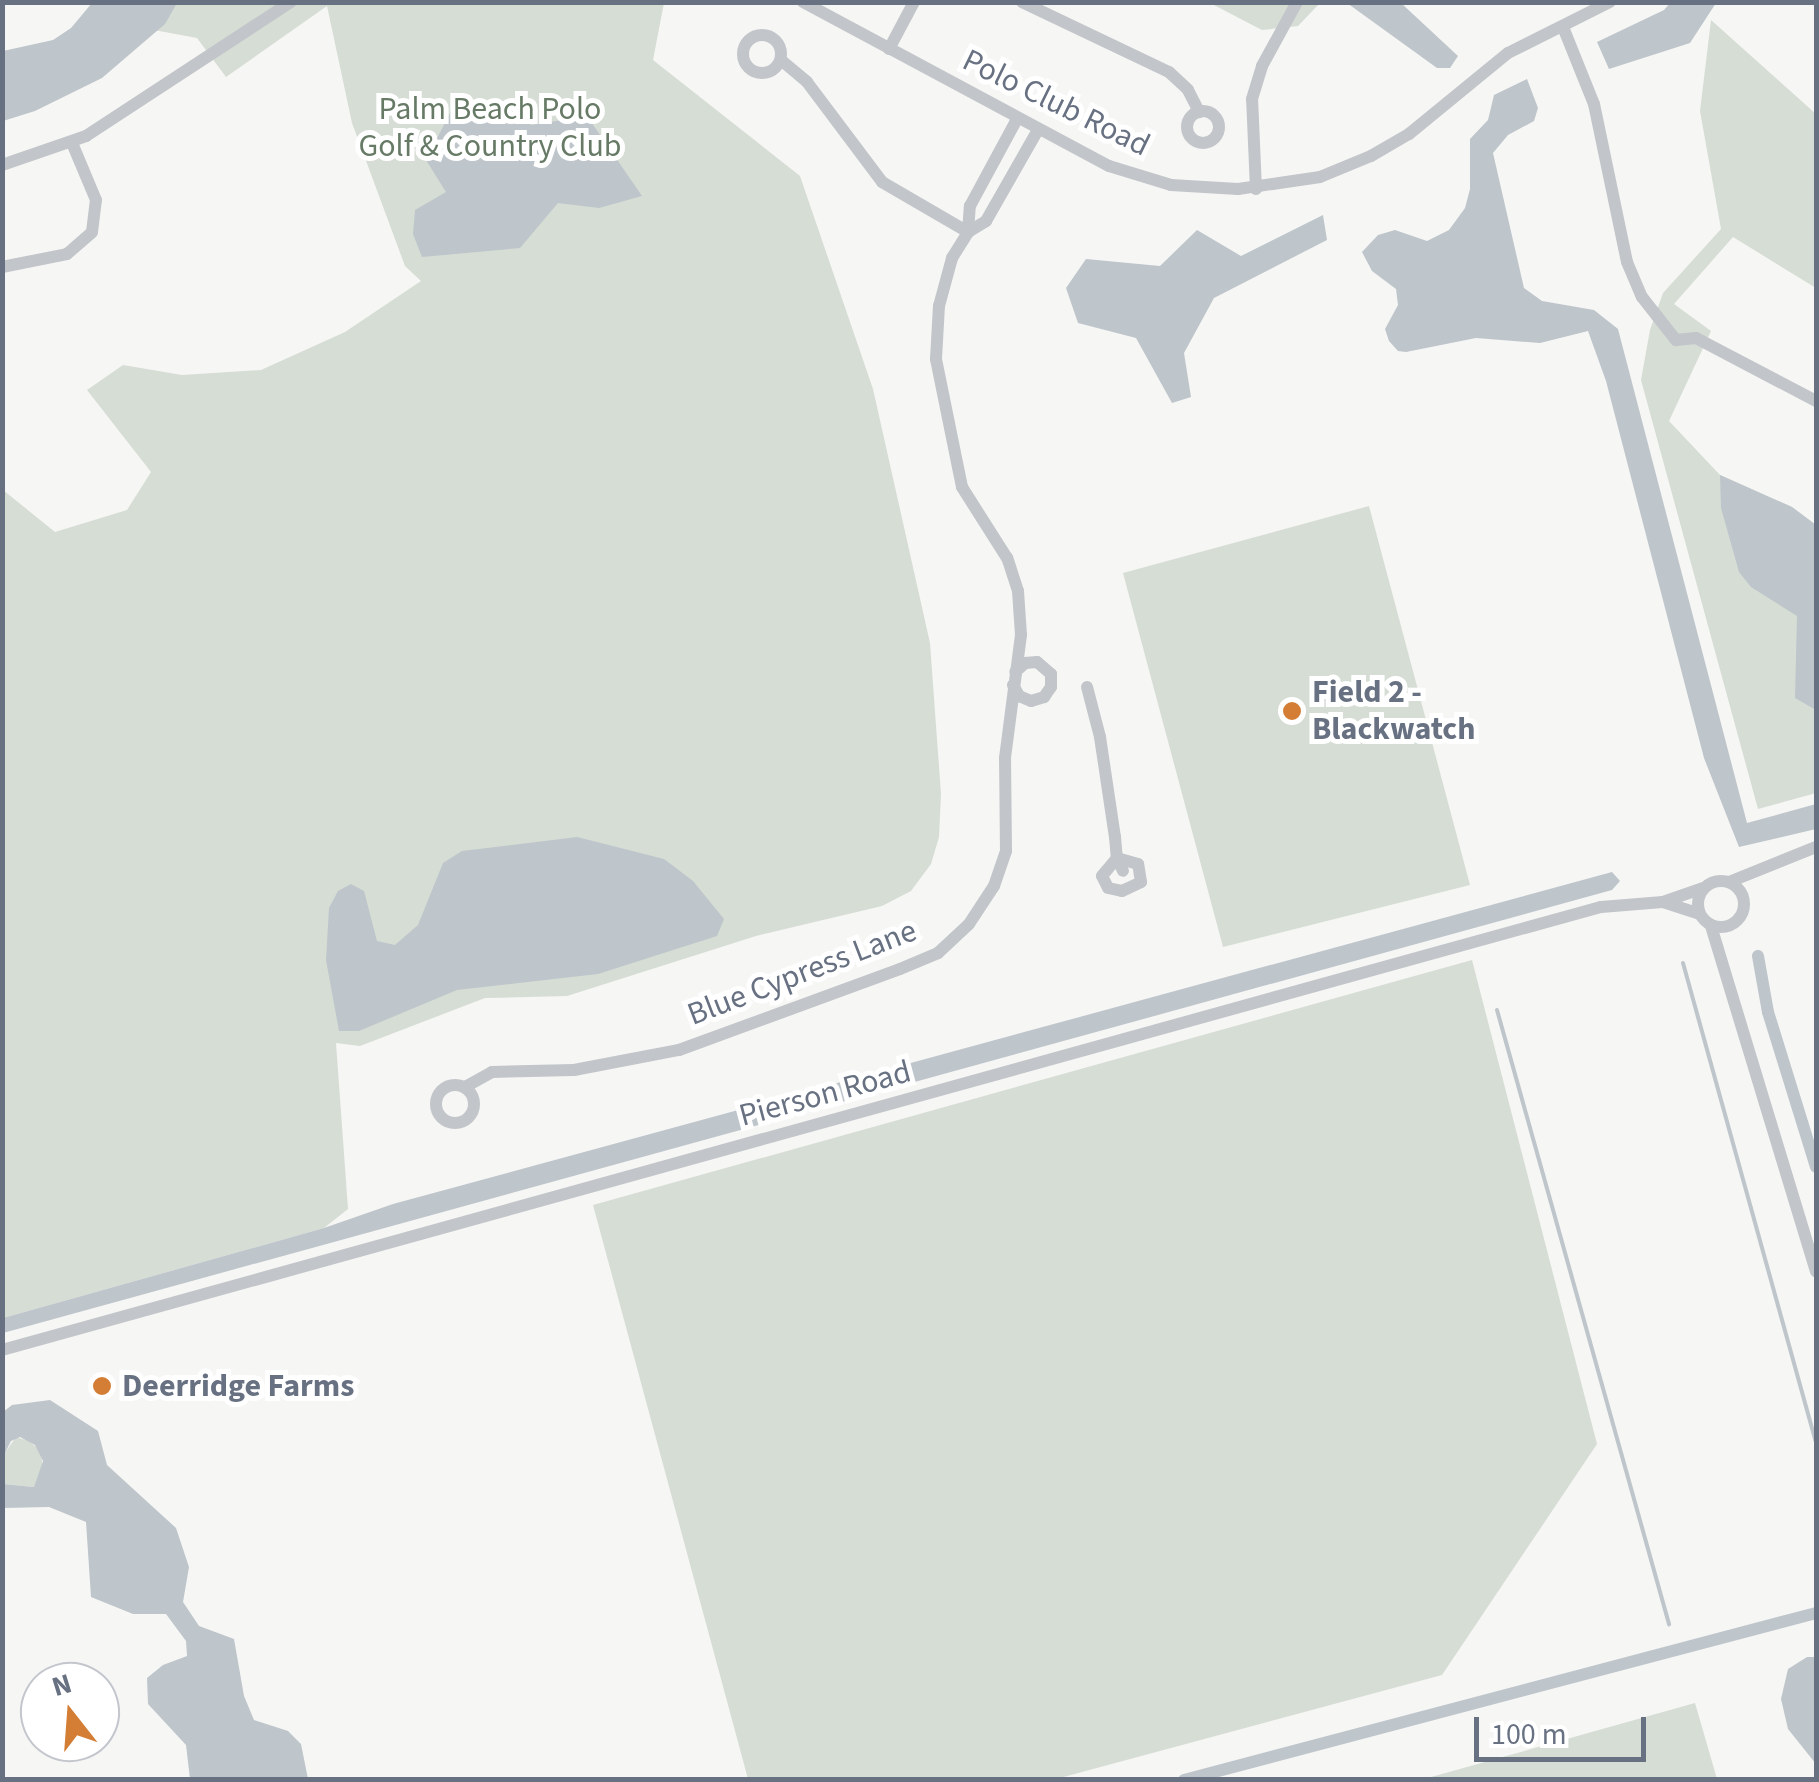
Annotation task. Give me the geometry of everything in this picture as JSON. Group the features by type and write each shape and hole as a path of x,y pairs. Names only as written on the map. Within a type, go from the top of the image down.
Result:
{"street":[{"path":"2,165 72,143 291,2"},
{"name":"Polo Club Road","path":"803,2 1038,130 1140,177 1204,189 1256,189 1320,177 1371,156 1435,114 1492,64 1610,2"},
{"path":"889,49 914,2"},
{"path":"1022,2 1168,72 1188,90 1199,112"},
{"path":"1256,189 1252,99 1262,66 1297,2"},
{"path":"1563,26 1594,104 1627,262 1642,297 1676,340 1696,338 1816,402"},
{"path":"781,60 807,82 882,182 968,232"},
{"name":"Blue Cypress Lane","path":"968,232 970,206 1017,119"},
{"name":"Blue Cypress Lane","path":"466,1088 492,1072 574,1070 679,1050 938,953 969,924 994,886 1006,851 1006,758 1021,635 1018,591 1007,558 962,487 936,358 939,306 952,258 968,232 986,221 1038,130"},
{"path":"2,267 67,254 92,232 96,200 72,143"},
{"path":"1087,687 1100,737 1120,865"},
{"path":"1816,847 1729,882 1712,882 1703,888 1697,905 1725,959 1816,1270"},
{"path":"1725,959 1732,925 1743,911 1744,898 1774,866"},
{"path":"1729,882 1744,898"},
{"name":"Pierson Road","path":"2,1350 1601,907 1664,902 1703,888"},
{"name":"Pierson Road","path":"1664,902 1699,914"},
{"path":"1711,926 1732,925"}],"green space":[{"name":"Palm Beach Polo Golf & Country Club","path":"92,2 664,3 653,60 800,176 873,389 930,643 941,794 939,837 931,864 911,891 882,906 756,936 567,996 485,998 360,1046 336,1043 348,1209 324,1228 3,1318 3,490 55,532 127,510 151,472 87,390 123,365 182,375 261,370 345,332 421,281 405,266 352,123 327,6 226,77 197,38 154,30"},
{"path":"1210,3 1320,3 1298,26 1262,30"},
{"path":"1711,20 1816,114 1816,288 1733,237 1674,304 1711,331 1669,421 1720,475 1792,507 1816,525 1816,793 1758,809 1641,380 1650,330 1663,293 1721,229 1700,111"},
{"name":"Field 2 - Blackwatch","path":"1369,506 1470,885 1223,947 1123,573"},
{"path":"1472,960 1597,1444 1442,1675 1056,1779 748,1779 593,1205"},
{"path":"16,1437 41,1451 43,1473 34,1487 3,1484 2,1457"},
{"path":"1695,1703 1717,1779 1424,1779"}],"shaded area":[{"path":"1671,2 1716,3 1690,43 1609,69 1597,42 1664,10"},
{"path":"92,3 177,3 165,24 102,78 35,111 3,121 3,51 53,40 71,28"},
{"path":"1347,3 1401,3 1458,56 1450,68 1437,68"},
{"path":"1527,79 1538,108 1534,121 1508,135 1493,153 1524,288 1542,301 1594,310 1618,329 1747,823 1816,804 1816,829 1739,847 1704,758 1606,381 1588,331 1540,343 1476,338 1406,352 1398,351 1389,341 1385,329 1398,305 1396,289 1372,271 1362,252 1378,235 1395,230 1427,241 1449,230 1465,208 1470,189 1470,139 1488,120 1494,95"},
{"path":"512,101 531,125 587,116 642,196 599,208 558,203 520,248 422,257 413,234 415,210 446,192 426,160 452,109"},
{"path":"1323,215 1327,240 1214,298 1184,353 1191,397 1172,403 1136,338 1078,323 1066,288 1086,259 1160,266 1197,230 1241,256"},
{"path":"1720,475 1792,507 1816,525 1816,710 1795,698 1797,616 1751,587 1739,572 1721,508"},
{"path":"577,837 664,859 693,881 724,919 717,936 598,974 457,990 359,1031 339,1031 326,960 329,908 338,891 351,884 364,891 377,941 395,945 418,925 443,863 462,851"},
{"path":"1612,872 1620,881 1612,890 3,1333 3,1318 324,1228 393,1204"},
{"path":"50,1400 98,1431 107,1465 176,1528 189,1567 183,1602 199,1626 234,1639 244,1696 254,1720 288,1731 301,1744 308,1779 190,1779 186,1745 148,1704 147,1678 163,1665 187,1656 186,1641 166,1614 133,1614 91,1597 86,1522 49,1507 3,1508 3,1484 34,1487 43,1461 35,1445 20,1437 11,1441 3,1457 3,1412 12,1405"},
{"path":"1807,1657 1816,1657 1816,1764 1788,1729 1781,1699 1788,1669"}],"waterway":[{"path":"1758,956 1768,1012 1816,1167"},
{"path":"1683,963 1816,1441"},
{"path":"1497,1010 1669,1624"},
{"path":"1184,1780 1816,1613"}],"place":[{"name":"Field 2 - Blackwatch","path":"1292,711"},
{"name":"Deerridge Farms","path":"102,1386"}]}
